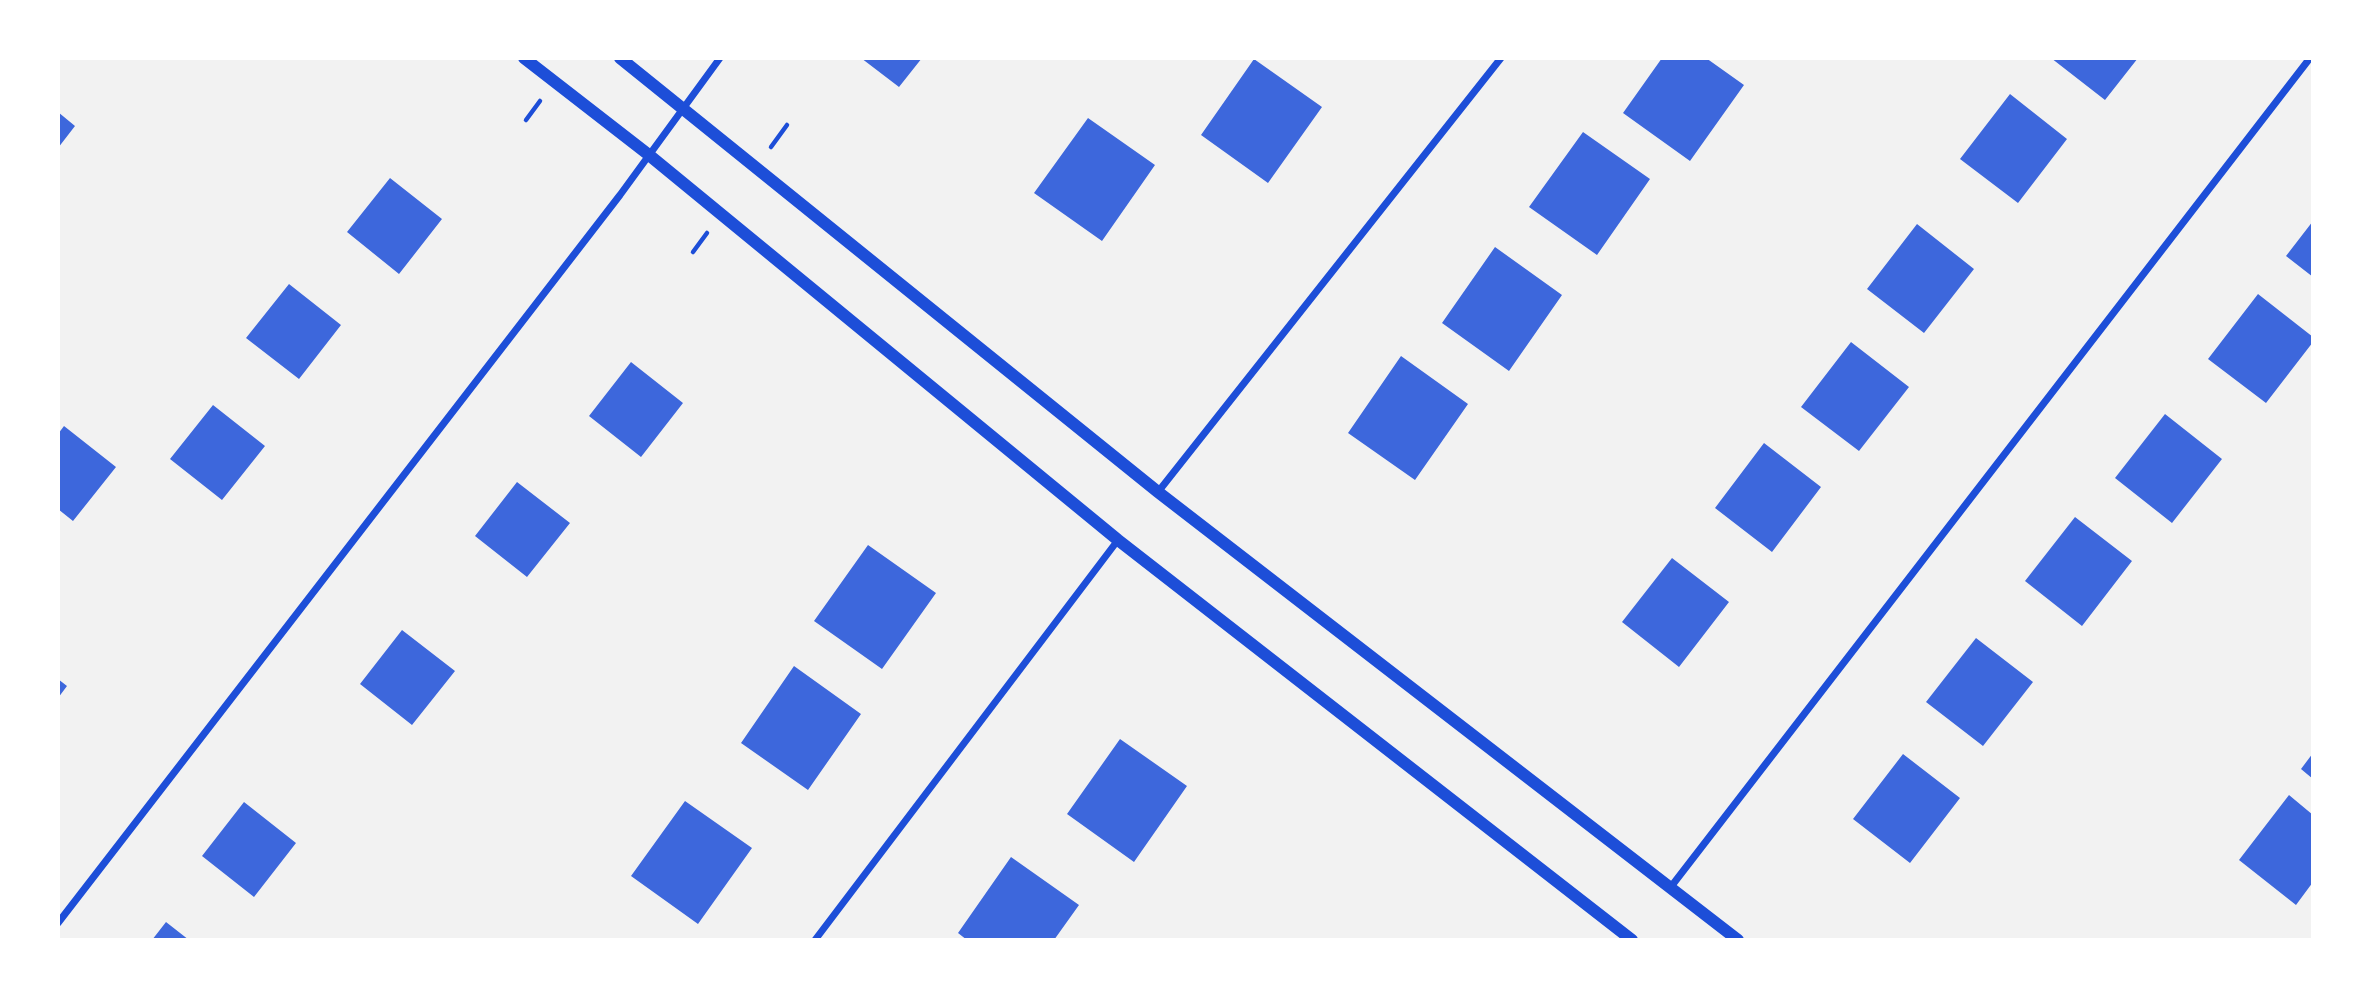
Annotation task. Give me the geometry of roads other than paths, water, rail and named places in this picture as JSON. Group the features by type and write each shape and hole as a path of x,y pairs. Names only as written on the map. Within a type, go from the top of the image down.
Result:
{"street":[{"path":"524,58 649,155 1118,540 1629,939"},
{"path":"620,58 1158,492 1738,940"},
{"path":"58,923 216,721 649,155 720,58"},
{"path":"1158,492 1501,58"},
{"path":"1670,888 2310,58"},
{"path":"815,940 1118,540"}]}
